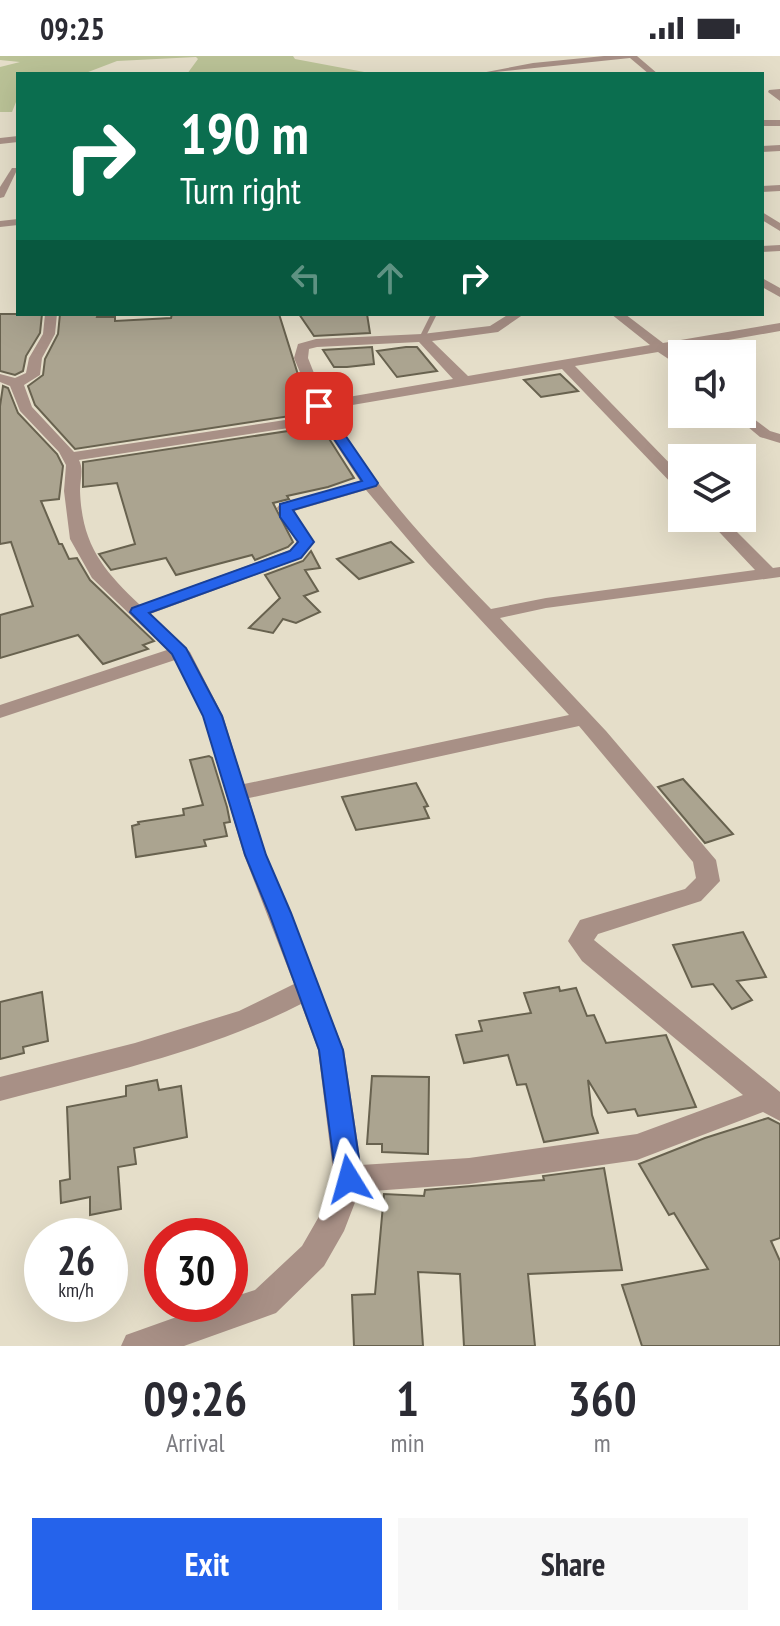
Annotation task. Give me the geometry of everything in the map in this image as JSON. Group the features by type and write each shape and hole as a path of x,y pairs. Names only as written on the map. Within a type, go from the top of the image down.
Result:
{"street":[{"path":"492,72 630,56 651,72"},
{"path":"780,91 772,92 780,98"},
{"path":"767,106 780,105"},
{"path":"0,170 16,170"},
{"path":"0,195 16,170"},
{"path":"51,316 49,335 40,346 31,370 33,375 8,381 25,408 74,465 72,491 78,539 101,578 180,652 213,716 255,855 331,1050 349,1179 333,1221 313,1256 265,1302 137,1346"},
{"path":"515,316 493,329 422,338 342,340 303,347 301,358 322,412 411,537 583,719 704,860 708,881 693,895 589,927 580,941 591,954 774,1103"},
{"path":"620,316 668,352"},
{"path":"69,457 322,412 466,381 780,327"},
{"path":"422,338 456,375 466,381"},
{"path":"566,365 668,471"},
{"path":"756,426 765,434 780,439"},
{"path":"138,612 296,554 306,542 285,508 371,483"},
{"path":"730,532 774,572"},
{"path":"488,615 546,603 774,572"},
{"path":"0,712 180,652"},
{"path":"238,793 583,719"},
{"path":"0,1089 135,1054 247,1019 307,989"},
{"path":"349,1179 469,1171 637,1147 774,1103"}],"lane":[{"path":"422,338 433,316"}],"green space":[{"path":"0,56 293,56 295,59 364,72 188,72 198,59 196,57 117,61 88,72 16,72 16,102 12,112 0,112 0,67 20,62 0,60"}],"building":[{"path":"0,314 42,316 40,333 26,356 23,371 15,375 0,371"},
{"path":"60,316 115,317 115,321 172,316 280,316 310,413 75,449 35,405 28,386 43,375 45,359 58,334"},
{"path":"300,316 367,316 370,333 314,336"},
{"path":"372,347 374,364 347,367 334,367 323,350"},
{"path":"417,347 437,371 397,377 377,351"},
{"path":"560,374 578,391 541,397 524,380"},
{"path":"3,386 8,388 18,413 57,454 63,466 59,499 41,501 59,544 62,544 69,559 77,558 90,580 154,641 143,645 148,649 103,664 78,635 0,658 0,615 33,606 11,542 0,544 0,406"},
{"path":"321,426 354,478 287,496 289,499 273,503 293,542 288,547 255,560 252,555 176,575 166,558 111,570 99,554 135,544 117,483 83,487 83,462"},
{"path":"391,542 413,562 359,579 337,559"},
{"path":"311,551 320,568 305,570 318,591 304,596 320,612 296,623 283,619 273,633 249,628 280,598 265,575 303,561"},
{"path":"209,756 227,807 230,822 224,823 227,836 204,840 206,846 136,857 132,826 138,822 184,815 183,809 203,805 190,760"},
{"path":"683,779 733,834 705,843 658,787"},
{"path":"416,783 428,806 424,807 429,818 356,830 342,797"},
{"path":"743,932 766,977 737,981 752,1000 732,1009 713,984 692,987 673,945"},
{"path":"559,987 560,991 576,988 587,1016 594,1015 606,1043 666,1035 696,1107 638,1116 635,1109 608,1113 588,1080 592,1115 598,1133 544,1142 526,1084 517,1085 508,1055 464,1063 456,1035 482,1031 479,1021 531,1013 524,993"},
{"path":"42,992 48,1041 23,1047 24,1053 0,1059 0,1002"},
{"path":"372,1076 429,1077 428,1154 382,1152 382,1144 367,1144"},
{"path":"157,1080 159,1090 181,1086 187,1137 134,1148 136,1164 118,1167 121,1209 90,1215 90,1197 61,1203 60,1181 70,1179 67,1107 126,1096 126,1086"},
{"path":"768,1118 780,1124 780,1238 771,1241 780,1261 780,1346 642,1346 622,1285 708,1269 674,1213 669,1215 639,1164"},
{"path":"604,1168 622,1270 528,1274 535,1346 464,1346 460,1274 418,1272 423,1346 354,1346 352,1295 375,1294 384,1194 424,1196 425,1190 544,1180 543,1176"}],"route":[{"path":"319,406 371,483 285,508 306,542 296,554 138,612 180,652 213,716 255,855 331,1050 349,1179"}]}
